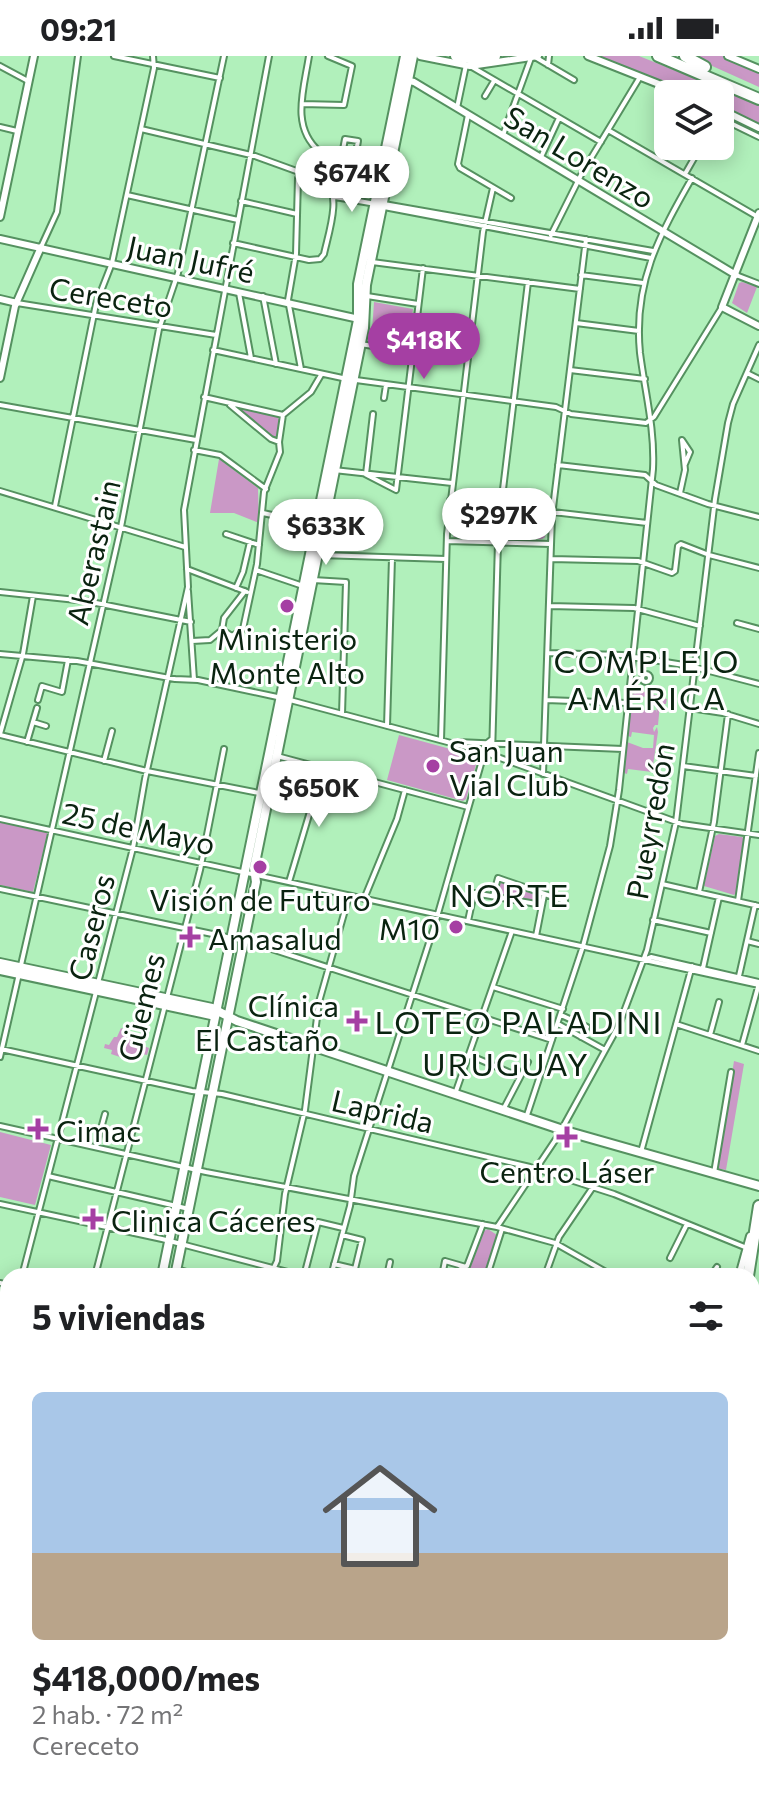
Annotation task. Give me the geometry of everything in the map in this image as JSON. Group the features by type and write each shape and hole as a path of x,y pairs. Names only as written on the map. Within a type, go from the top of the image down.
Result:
{"highway":[{"path":"456,56 482,65 508,56"},
{"path":"652,56 681,59 759,99"},
{"path":"658,56 705,67 759,91"},
{"path":"749,1268 759,1206"}],"main road":[{"path":"177,1268 256,882 254,868 265,795 357,344 358,290 404,79 405,56"},
{"path":"404,79 412,60"},
{"path":"357,344 364,332 366,264"},
{"path":"164,1268 245,873 265,795"},
{"path":"0,963 20,971"},
{"path":"0,970 20,971 166,1002 212,1008 228,1018 503,1110 759,1186"}],"street":[{"path":"0,217 34,56"},
{"path":"0,378 17,303 57,212 78,56"},
{"path":"114,56 220,78"},
{"path":"55,506 94,314 112,263 127,195 154,68 153,56"},
{"name":"Aberastain","path":"0,1057 121,527 160,326 176,277 224,56"},
{"name":"Caseros","path":"194,680 184,510 269,56"},
{"path":"309,56 302,104 304,132 320,152 341,160 386,168"},
{"path":"302,104 344,105 352,66 328,56"},
{"path":"548,65 549,56"},
{"path":"588,56 654,82"},
{"path":"728,56 759,68"},
{"path":"412,60 423,57 482,65 535,57 574,80"},
{"path":"503,135 535,57"},
{"path":"482,65 495,80 601,142"},
{"path":"457,108 482,65"},
{"path":"0,66 28,81"},
{"path":"549,239 579,179 640,77"},
{"name":"San Lorenzo","path":"404,79 579,179 736,275"},
{"path":"485,96 495,80"},
{"path":"468,114 458,164 460,168 511,198"},
{"path":"734,116 759,128"},
{"path":"541,157 559,118"},
{"path":"734,125 759,137"},
{"path":"0,127 18,131"},
{"path":"141,129 250,155 329,184 335,197 321,258 311,260 233,243"},
{"path":"213,350 350,379 556,407 571,414 646,423 722,307 759,216 608,130"},
{"path":"341,160 345,139 358,141 354,163"},
{"path":"301,369 288,302 295,257 298,178 320,152"},
{"path":"685,174 693,160"},
{"path":"526,1117 603,878 617,801 652,481 654,436 639,331 644,283 662,231 692,178"},
{"path":"444,741 446,559 450,500 477,275 493,188"},
{"path":"127,195 238,220"},
{"path":"335,197 651,258"},
{"path":"241,201 297,214"},
{"path":"378,205 387,202 653,251"},
{"name":"Juan Jufré","path":"0,239 358,317"},
{"path":"543,774 553,512 586,239"},
{"path":"366,264 423,268 580,289"},
{"path":"364,474 396,490 423,268"},
{"path":"581,275 644,283"},
{"path":"736,275 759,284"},
{"path":"501,506 528,282"},
{"path":"238,291 251,358"},
{"path":"263,296 276,364"},
{"path":"365,296 419,304"},
{"name":"Cereceto","path":"0,299 216,335"},
{"path":"722,307 759,326"},
{"path":"358,317 364,332"},
{"path":"576,323 639,331"},
{"path":"416,328 470,335"},
{"path":"357,344 413,352"},
{"name":"Pueyrredón","path":"489,1268 500,1227 562,1129 619,1025 643,959 676,822 714,506 730,415 759,345"},
{"path":"570,370 645,379"},
{"path":"222,630 232,636 243,630 248,592 256,570 266,489 280,452 283,415 311,392 322,373"},
{"path":"747,373 759,379"},
{"path":"384,398 386,384"},
{"path":"204,397 283,415"},
{"path":"228,403 235,412 279,442"},
{"path":"0,405 196,440"},
{"path":"364,474 373,414"},
{"path":"680,493 690,452 682,440 685,464"},
{"path":"194,450 219,455 266,489"},
{"path":"558,465 645,475 652,481 714,506 759,517"},
{"path":"331,470 452,483"},
{"path":"0,491 185,547"},
{"path":"450,500 648,523"},
{"path":"263,513 320,526"},
{"path":"226,534 259,545"},
{"path":"447,541 551,544"},
{"path":"236,588 250,542"},
{"path":"492,755 498,542"},
{"path":"551,559 643,562 672,573 681,544 759,568"},
{"path":"314,555 446,559"},
{"path":"387,726 392,558"},
{"path":"187,569 248,592"},
{"path":"256,570 308,584 346,582 342,714"},
{"name":"Caseros","path":"24,1268 133,848 188,587"},
{"path":"0,592 103,604 191,622"},
{"path":"192,641 210,640 222,630 224,618 248,592"},
{"path":"34,596 23,656 0,734 69,753 311,807"},
{"path":"549,606 638,609 700,626"},
{"path":"737,623 759,629"},
{"path":"548,653 632,657 695,667 759,684"},
{"path":"0,654 89,663 284,698 484,752 676,822 759,835"},
{"path":"38,700 42,686 62,695 68,660"},
{"path":"631,670 645,674"},
{"path":"546,700 627,703"},
{"path":"27,742 37,708"},
{"path":"690,708 728,714 759,724"},
{"path":"699,892 713,829 728,714"},
{"path":"33,722 46,726"},
{"path":"104,761 112,731"},
{"path":"444,741 623,749"},
{"path":"333,1268 354,1176 437,915 487,743"},
{"name":"Güemes","path":"97,1268 201,863 224,749"},
{"path":"738,901 756,797 759,753"},
{"path":"273,755 468,807"},
{"path":"683,766 756,776"},
{"path":"289,882 323,768"},
{"path":"364,899 397,819 405,790"},
{"name":"25 de Mayo","path":"0,819 643,959 651,957 759,984"},
{"path":"493,897 498,878 565,901"},
{"path":"662,884 757,905 738,979"},
{"path":"0,889 244,941 553,1040"},
{"path":"468,921 474,893 542,905"},
{"path":"536,936 545,894"},
{"path":"0,1204 274,1268 287,1186 304,1113 327,968 349,896"},
{"path":"702,971 719,897"},
{"path":"653,920 711,933"},
{"path":"455,1094 512,931"},
{"path":"747,941 759,944"},
{"path":"641,1152 691,968"},
{"path":"742,1045 759,984"},
{"path":"493,986 562,1012 587,1027 581,1037"},
{"path":"709,1035 719,1002"},
{"path":"558,1024 605,1050"},
{"path":"676,1024 759,1051"},
{"name":"Laprida","path":"1,1049 304,1113 536,1169 593,1187 747,1248"},
{"path":"469,1055 520,1077"},
{"path":"503,1110 528,1062"},
{"path":"714,1173 731,1072"},
{"path":"96,1147 105,1114"},
{"path":"0,1126 197,1170 500,1227 557,1245 599,1268"},
{"path":"48,1176 190,1206"},
{"path":"548,1268 557,1245 593,1187"},
{"path":"741,1268 759,1206"},
{"path":"306,1268 318,1222 362,1240 355,1268"},
{"path":"445,1268 445,1261 466,1267 483,1224"},
{"path":"670,1258 687,1224"},
{"path":"389,1268 390,1262"},
{"path":"334,1264 351,1268"}],"shaded area":[{"path":"596,56 639,56 699,80 657,80"},
{"path":"690,56 722,56 759,71 759,87"},
{"path":"734,94 759,104 759,124 734,112"},
{"path":"742,282 757,287 747,313 732,303"},
{"path":"374,302 413,309 408,347 368,341 372,332"},
{"path":"239,407 277,415 280,422 277,436 271,438 236,409"},
{"path":"219,459 258,488 259,523 234,513 210,513"},
{"path":"456,506 544,516 545,537 454,537"},
{"path":"632,688 635,694 638,691 633,688 667,699 666,704 660,704 658,725 653,728 654,732 657,727 658,732 652,772 628,769 627,774 624,773 627,742 653,748 654,735 632,732 631,737 628,736 631,705 647,711 656,710 656,713 659,698 632,696"},
{"name":"San Juan Vial Club","path":"399,735 476,756 478,758 466,799 463,801 387,780"},
{"path":"0,821 48,832 33,892 0,885"},
{"path":"719,834 745,840 734,895 704,886 715,836"},
{"path":"501,882 539,895 541,899 537,902 497,896"},
{"path":"121,1028 143,1038 141,1045 149,1048 147,1055 138,1053 132,1061 111,1054 112,1050 104,1048 105,1044 109,1045 117,1037"},
{"path":"734,1061 744,1064 726,1170 717,1168"},
{"path":"0,1132 51,1145 35,1205 0,1197"},
{"path":"488,1229 497,1235 487,1268 468,1268 471,1266 484,1231"}],"place":[{"name":"Ministerio Monte Alto","path":"287,606"},
{"name":"San Juan Vial Club","path":"433,766"},
{"name":"Visión de Futuro","path":"260,867"},
{"name":"M10","path":"456,927"},
{"name":"Amasalud","path":"190,937"},
{"name":"Clínica El Castaño","path":"357,1021"},
{"name":"Cimac","path":"38,1129"},
{"name":"Centro Láser","path":"567,1137"},
{"name":"Clinica Cáceres","path":"93,1219"}],"district":[{"name":"COMPLEJO AMÉRICA","path":"647,678"},
{"name":"NORTE","path":"510,894"},
{"name":"LOTEO PALADINI","path":"519,1021"},
{"name":"URUGUAY","path":"506,1063"}]}
